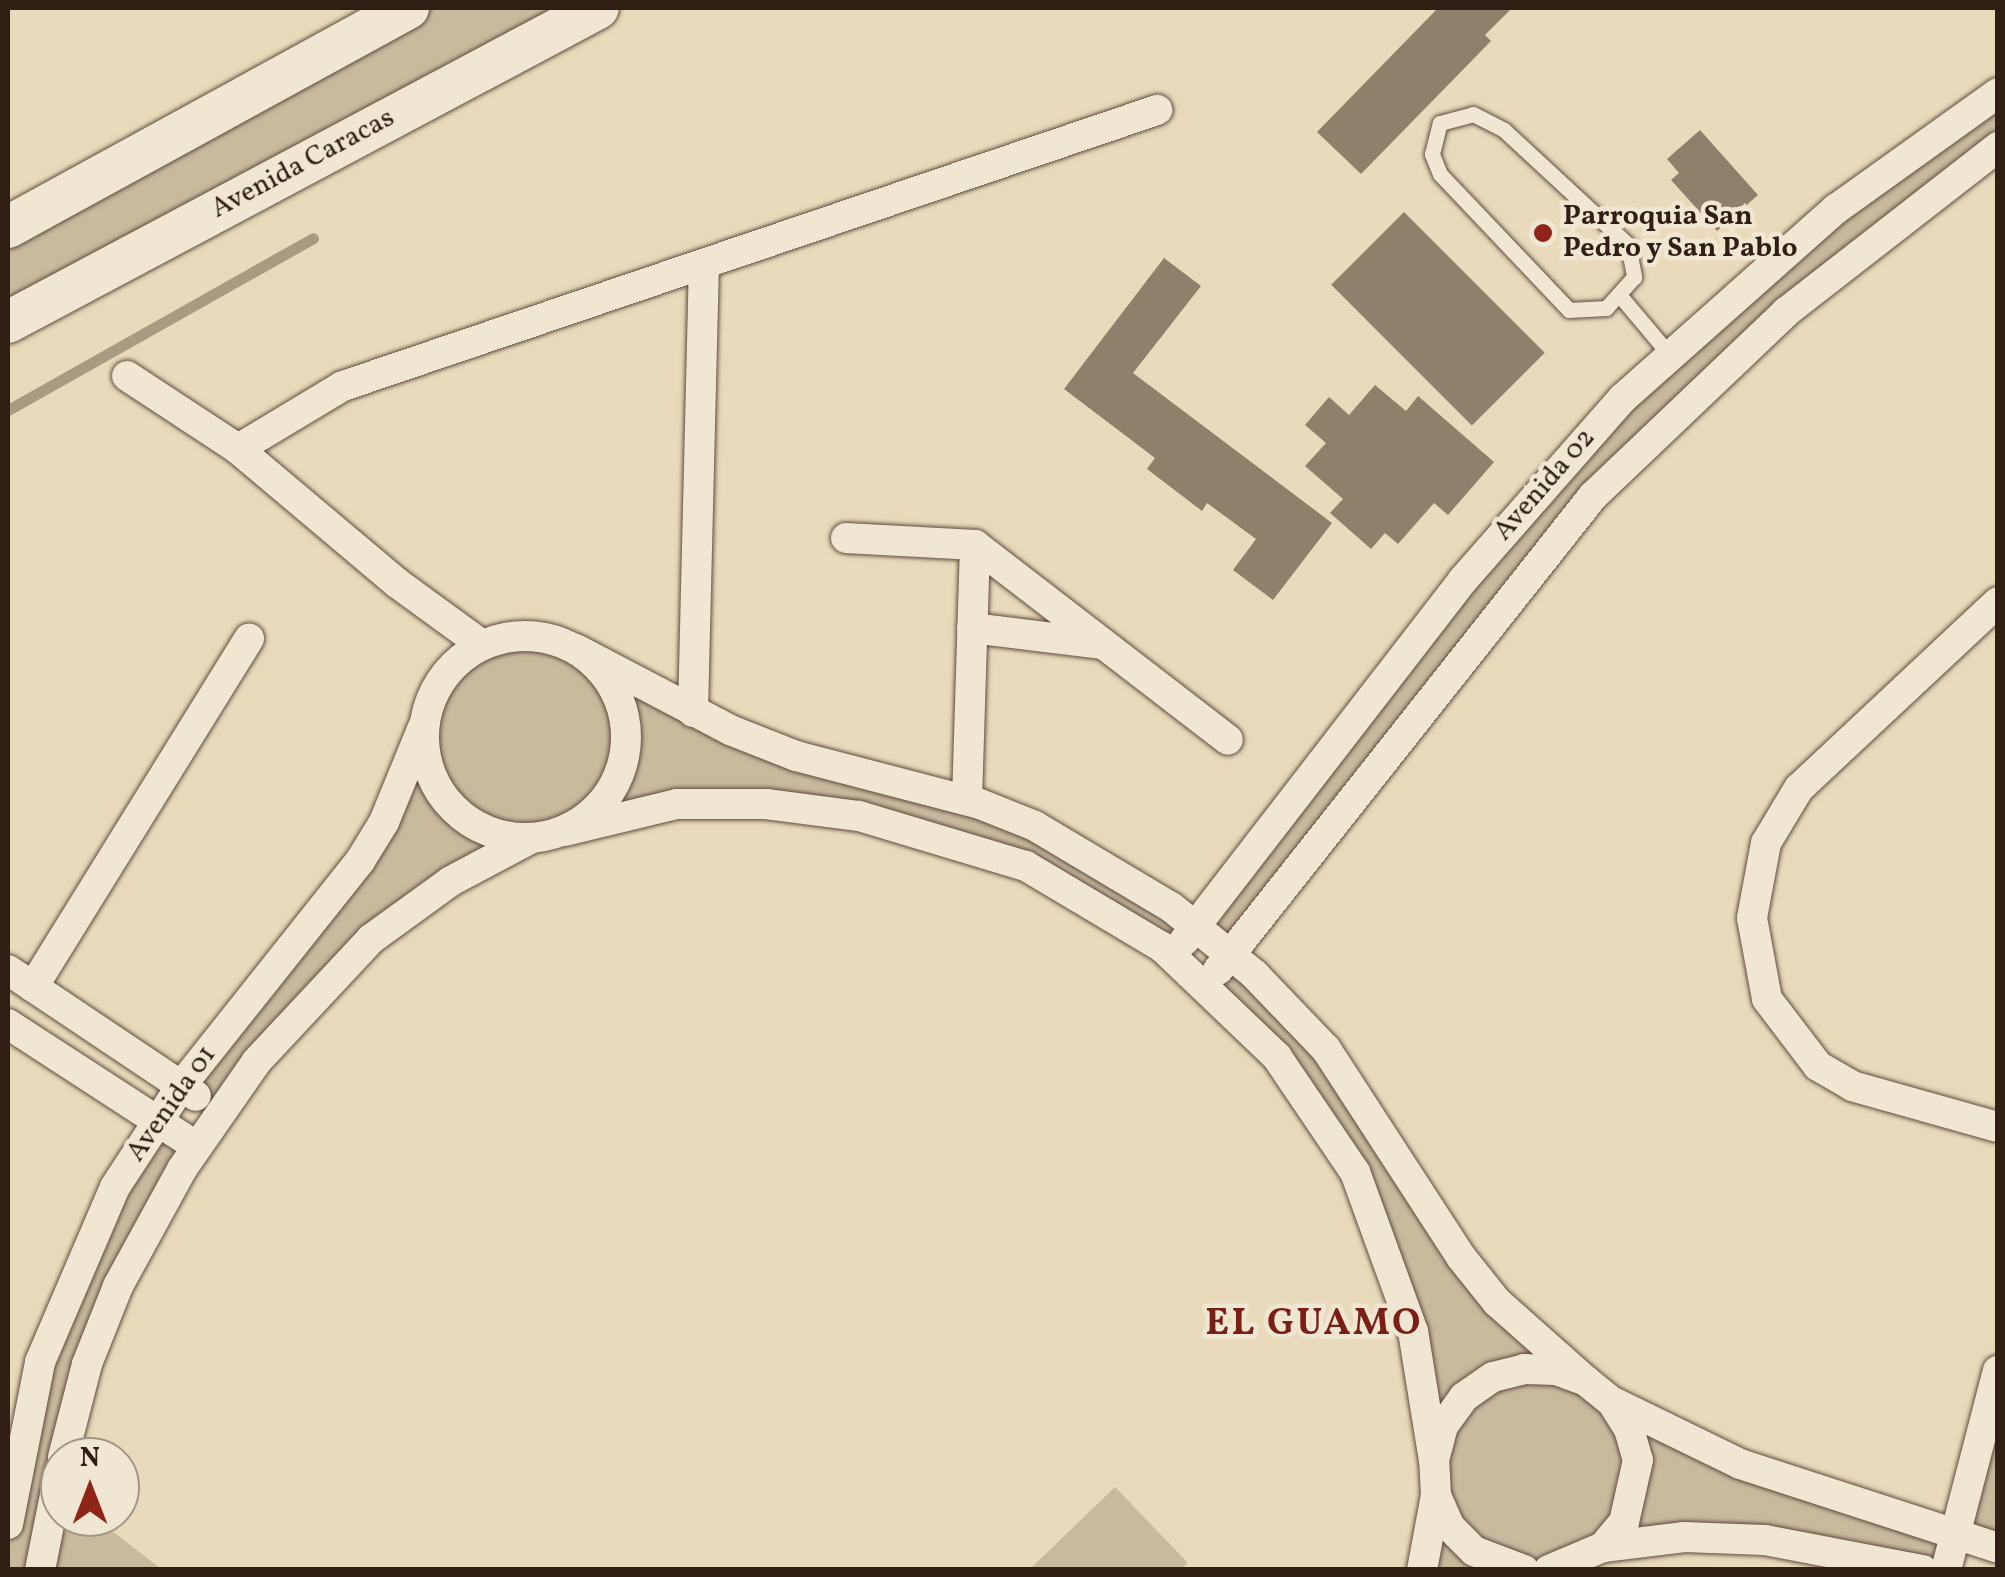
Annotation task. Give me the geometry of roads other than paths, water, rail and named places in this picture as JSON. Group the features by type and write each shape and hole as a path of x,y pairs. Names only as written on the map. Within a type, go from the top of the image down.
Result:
{"street":[{"path":"18,215 408,8"},
{"name":"Avenida Caracas","path":"8,322 598,8"},
{"name":"Avenida 02","path":"1172,955 1416,639 1587,437 1669,354 1836,208 1998,93"},
{"path":"238,449 343,386 1157,110"},
{"name":"Avenida 02","path":"1206,984 1564,528 1676,412 1846,262 1998,147"},
{"path":"694,712 704,264"},
{"path":"127,376 238,449 482,645"},
{"path":"846,538 976,545 1228,740"},
{"path":"966,800 976,545"},
{"path":"1998,602 1799,788 1766,843 1752,918 1767,999 1818,1066 1892,1100 1998,1127"},
{"path":"972,628 1104,644"},
{"path":"1422,1570 1436,1494 1413,1330 1355,1172 1277,1057 1206,984 1172,955 1026,866 859,816 766,804 677,804 530,839 495,834 464,819 433,778 424,727 433,693 454,664 482,645 514,636 546,637 694,712 796,756 966,800 1083,850 1196,926 1230,954 1326,1049 1429,1213 1497,1302 1612,1402 1740,1464 1998,1548"},
{"path":"219,1111 20,979 249,638"},
{"path":"1416,639 1453,668"},
{"path":"565,832 613,790 628,727 619,696 602,669 576,649"},
{"name":"Avenida 01","path":"8,1524 28,1409 56,1316 115,1187 181,1086 360,861 384,822 424,727"},
{"name":"Avenida 01","path":"69,1437 101,1325 196,1146 288,1020 344,963 450,880 530,839"},
{"path":"8,1024 196,1146"},
{"path":"1434,1460 1443,1426 1464,1398 1493,1377 1540,1370 1586,1382"},
{"path":"1946,1570 1998,1371"},
{"path":"1603,1547 1624,1522 1638,1460 1630,1429 1612,1402"},
{"path":"1436,1494 1450,1526 1474,1551 1524,1570"},
{"path":"1564,1568 1603,1547 1684,1536 1764,1540 1923,1570"},
{"path":"40,1570 47,1537"}],"lane":[{"path":"1454,115 1489,120 1628,245 1634,277 1620,297 1586,314 1556,300 1440,174 1432,154 1440,123 1454,115"},
{"path":"1620,297 1669,354"}],"waterway":[{"path":"8,410 313,238"}],"place":[{"name":"Parroquia San Pedro y San Pablo","path":"1543,233"}],"district":[{"name":"EL GUAMO","path":"1314,1325"}]}
